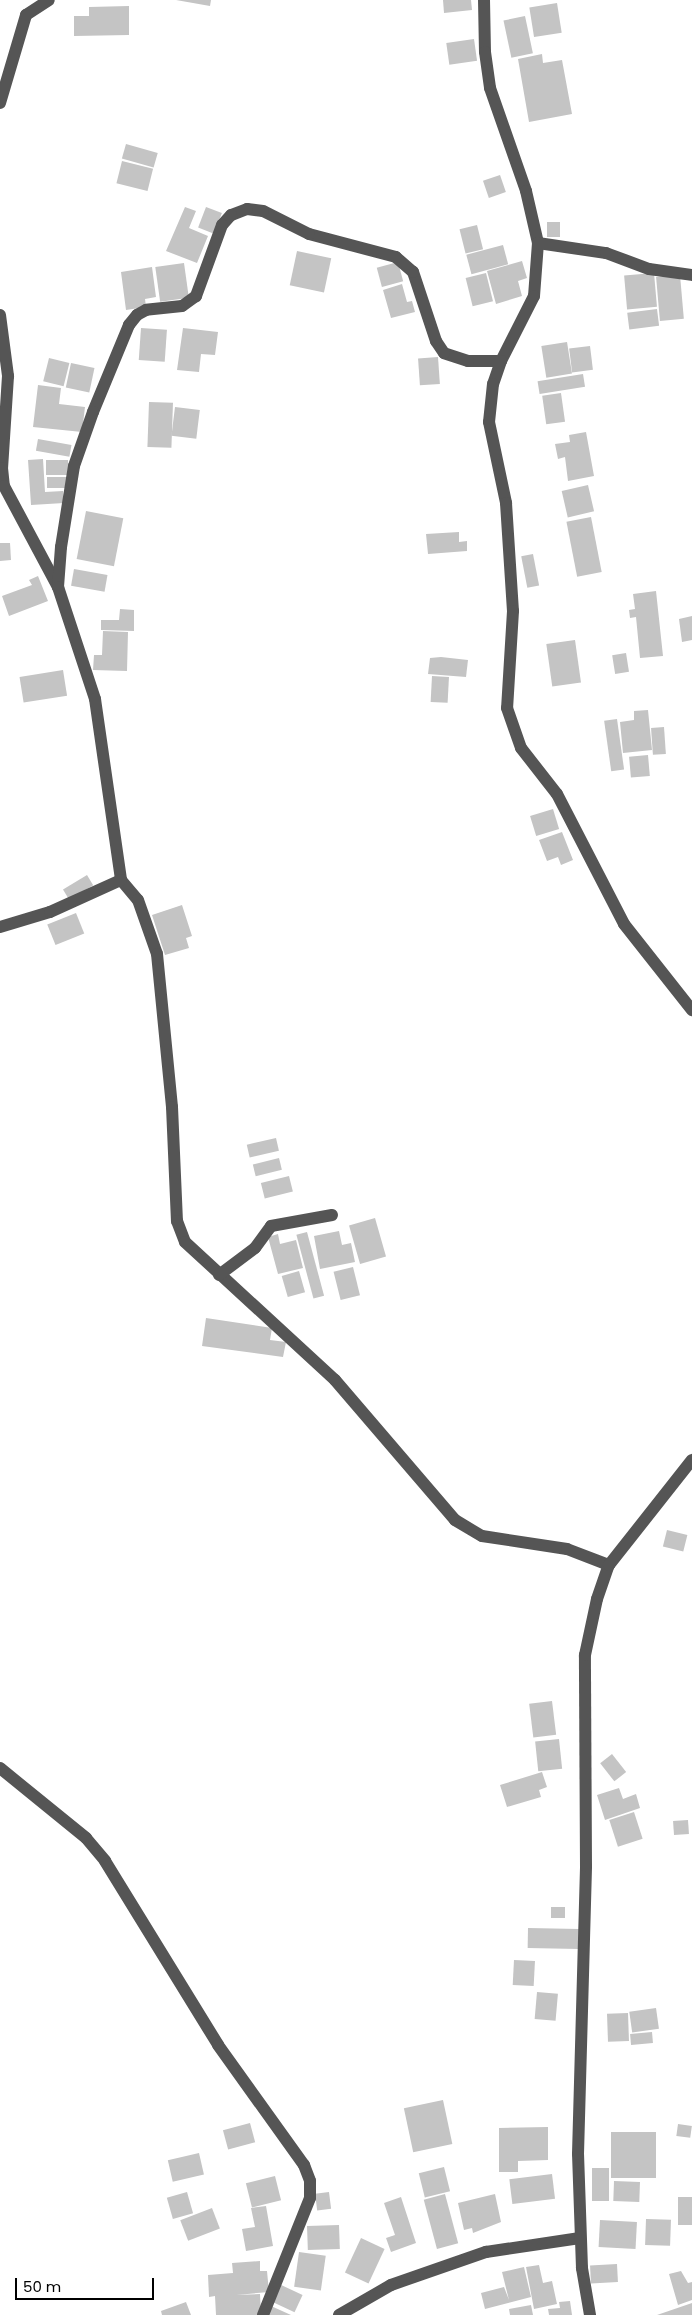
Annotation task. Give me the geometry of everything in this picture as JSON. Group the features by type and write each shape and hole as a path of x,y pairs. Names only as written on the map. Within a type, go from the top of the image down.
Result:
{"street":[{"path":"0,103 23,22 38,5 49,0"},
{"path":"495,0 485,0 485,52 490,88 526,191 538,243 534,296 501,361 494,384 489,422 506,503 513,611 507,708 521,748 557,794 624,924 692,1010"},
{"path":"58,587 61,547 74,466 93,412 129,325 136,315 146,310 182,306 196,296 222,225 231,215 247,209 263,211 309,234 396,257 413,272 436,341 444,353 468,361 501,361"},
{"path":"538,243 606,254 649,270 692,275"},
{"path":"0,315 8,376 2,468 4,486 58,587 95,700 121,880 138,900 157,954 172,1107 178,1226 185,1242 219,1276 335,1380 455,1520 482,1536 567,1549 609,1566"},
{"path":"0,927 58,909 121,880"},
{"path":"219,1276 255,1248 271,1226 332,1215"},
{"path":"590,2315 580,2238 578,2154 586,1866 585,1655 597,1599 609,1566 692,1460"},
{"path":"0,1768 86,1838 105,1861 218,2044 304,2165 310,2181 310,2198 263,2315"},
{"path":"339,2315 391,2285 486,2252 580,2238"}],"building":[{"path":"176,0 211,0 210,6"},
{"path":"443,0 471,0 472,10 444,13"},
{"path":"557,3 562,33 534,37 529,7"},
{"path":"129,6 129,35 74,36 74,16 89,16 89,7"},
{"path":"525,16 533,53 511,58 503,21"},
{"path":"474,39 477,61 449,65 446,43"},
{"path":"542,54 543,63 562,60 572,114 529,122 518,59"},
{"path":"126,144 158,153 154,168 122,158"},
{"path":"122,161 153,169 147,191 116,183"},
{"path":"500,175 506,192 489,198 483,181"},
{"path":"185,207 196,211 189,228 208,236 197,263 166,251"},
{"path":"206,207 222,213 214,234 198,228"},
{"path":"547,222 560,222 560,237 547,237"},
{"path":"477,225 483,249 466,254 460,229"},
{"path":"503,245 508,264 471,274 466,255"},
{"path":"297,251 331,258 324,293 290,285"},
{"path":"522,261 527,278 518,281 522,296 496,304 487,271"},
{"path":"398,262 403,281 382,287 377,268"},
{"path":"184,263 189,298 160,302 155,267"},
{"path":"152,267 156,297 145,299 146,307 126,310 121,272"},
{"path":"486,273 493,301 473,306 466,278"},
{"path":"654,273 657,307 627,309 624,276"},
{"path":"680,275 684,319 660,321 656,277"},
{"path":"402,284 407,302 412,301 415,312 391,318 383,290"},
{"path":"657,309 659,326 629,330 627,313"},
{"path":"141,328 167,330 165,362 139,360"},
{"path":"183,328 218,332 215,355 201,354 199,372 177,370"},
{"path":"567,342 572,374 546,378 541,346"},
{"path":"590,346 593,370 572,372 569,349"},
{"path":"438,357 440,384 420,385 418,358"},
{"path":"49,358 69,363 64,386 43,381"},
{"path":"71,363 94,368 89,392 66,387"},
{"path":"583,374 585,387 540,394 538,381"},
{"path":"38,385 61,388 59,404 85,407 82,432 33,427"},
{"path":"561,393 565,422 546,424 542,396"},
{"path":"149,402 173,403 171,448 147,447"},
{"path":"175,407 200,410 196,439 171,436"},
{"path":"586,432 594,476 568,481 565,457 558,459 555,444 570,442 569,435"},
{"path":"38,439 71,445 69,457 36,451"},
{"path":"43,459 45,492 63,491 64,503 31,505 28,460"},
{"path":"46,460 68,460 68,475 46,475"},
{"path":"47,477 68,477 68,488 47,488"},
{"path":"588,485 594,511 568,517 562,491"},
{"path":"86,511 123,518 114,566 77,559"},
{"path":"591,517 602,572 577,577 566,522"},
{"path":"459,532 459,542 467,541 467,551 428,554 426,534"},
{"path":"0,543 10,543 11,560 0,561"},
{"path":"533,554 539,585 527,588 521,556"},
{"path":"74,569 107,575 105,592 71,586"},
{"path":"38,576 48,601 9,616 2,596 32,585 29,580"},
{"path":"656,591 663,656 640,658 636,617 630,618 629,610 635,609 633,594"},
{"path":"120,609 134,610 134,631 101,630 101,620 119,620"},
{"path":"692,616 692,640 682,642 679,619"},
{"path":"103,631 128,632 127,671 93,670 94,655 102,655"},
{"path":"575,640 581,683 552,687 546,644"},
{"path":"626,653 629,672 615,674 612,655"},
{"path":"441,657 468,660 466,677 428,674 430,658"},
{"path":"63,670 67,696 24,703 20,677"},
{"path":"432,676 449,677 448,703 431,702"},
{"path":"648,710 652,750 623,753 620,722 634,720 634,711"},
{"path":"617,719 624,770 611,771 604,721"},
{"path":"664,727 666,754 653,755 651,728"},
{"path":"648,755 650,776 631,778 629,757"},
{"path":"553,809 559,829 536,836 530,816"},
{"path":"562,832 573,860 561,865 558,857 547,861 539,840"},
{"path":"87,875 93,885 69,900 63,889"},
{"path":"182,905 192,936 186,938 189,948 165,955 152,915"},
{"path":"76,913 84,933 55,945 47,925"},
{"path":"276,1138 279,1151 250,1157 247,1145"},
{"path":"279,1158 282,1170 256,1176 253,1165"},
{"path":"289,1176 293,1192 265,1199 261,1183"},
{"path":"375,1218 386,1256 360,1264 349,1225"},
{"path":"339,1231 342,1245 351,1243 355,1262 320,1269 314,1236"},
{"path":"307,1232 324,1296 313,1299 296,1235"},
{"path":"278,1234 280,1244 296,1240 303,1268 278,1274 268,1237"},
{"path":"353,1267 360,1295 341,1300 334,1272"},
{"path":"299,1271 305,1292 288,1297 282,1276"},
{"path":"206,1318 272,1328 270,1340 286,1342 283,1357 202,1346"},
{"path":"667,1530 687,1535 683,1552 663,1546"},
{"path":"552,1701 556,1735 533,1738 529,1704"},
{"path":"559,1739 562,1769 538,1771 535,1742"},
{"path":"612,1754 626,1772 614,1781 600,1763"},
{"path":"542,1772 547,1787 539,1790 541,1797 507,1807 500,1785"},
{"path":"619,1788 623,1799 636,1794 640,1808 605,1820 597,1795"},
{"path":"634,1812 643,1839 618,1847 609,1820"},
{"path":"688,1820 689,1834 674,1835 673,1821"},
{"path":"551,1907 565,1907 565,1918 551,1918"},
{"path":"528,1928 579,1929 579,1949 528,1948"},
{"path":"514,1960 535,1961 534,1986 513,1985"},
{"path":"537,1992 558,1994 556,2021 535,2019"},
{"path":"656,2008 659,2029 632,2033 629,2012"},
{"path":"628,2013 629,2041 608,2042 607,2014"},
{"path":"652,2032 653,2043 631,2045 630,2034"},
{"path":"443,2100 452,2144 413,2152 404,2108"},
{"path":"250,2123 255,2142 228,2150 223,2130"},
{"path":"678,2124 692,2126 690,2138 676,2136"},
{"path":"548,2127 548,2160 518,2161 518,2172 499,2172 499,2128"},
{"path":"611,2132 656,2132 656,2178 611,2178"},
{"path":"199,2153 204,2174 173,2182 168,2160"},
{"path":"444,2167 450,2191 425,2198 419,2173"},
{"path":"592,2168 609,2168 609,2201 592,2201"},
{"path":"552,2174 555,2199 512,2204 509,2179"},
{"path":"275,2176 281,2200 252,2208 246,2183"},
{"path":"614,2181 640,2182 639,2202 613,2201"},
{"path":"187,2192 193,2213 173,2219 167,2198"},
{"path":"329,2192 331,2209 317,2211 315,2194"},
{"path":"445,2194 458,2243 437,2249 424,2200"},
{"path":"495,2194 501,2222 473,2233 472,2228 464,2230 458,2203"},
{"path":"401,2197 416,2243 391,2252 386,2238 395,2235 384,2203"},
{"path":"678,2197 692,2197 692,2225 678,2225"},
{"path":"266,2206 273,2246 246,2251 242,2229 255,2227 251,2208"},
{"path":"212,2208 220,2229 188,2241 180,2220"},
{"path":"646,2219 671,2220 670,2246 645,2245"},
{"path":"600,2220 637,2222 636,2249 599,2247"},
{"path":"339,2225 340,2249 308,2250 307,2226"},
{"path":"361,2238 385,2249 369,2283 345,2272"},
{"path":"299,2252 326,2256 321,2290 294,2287"},
{"path":"260,2261 260,2271 267,2271 269,2292 236,2295 260,2294 261,2315 216,2315 215,2296 209,2297 208,2275 233,2273 232,2263"},
{"path":"617,2264 618,2282 591,2283 590,2265"},
{"path":"539,2265 543,2283 552,2281 557,2304 534,2309 526,2267"},
{"path":"524,2267 531,2297 485,2309 481,2293 504,2287 509,2300 502,2272"},
{"path":"681,2271 688,2283 692,2282 692,2300 678,2305 669,2274"},
{"path":"279,2284 303,2295 295,2312 271,2301"},
{"path":"570,2301 572,2315 549,2315 548,2309 560,2308 559,2302"},
{"path":"186,2302 191,2315 162,2315 161,2311"},
{"path":"692,2303 692,2315 657,2315"},
{"path":"531,2305 533,2315 510,2315 509,2309"},
{"path":"271,2306 291,2315 267,2315"}]}
